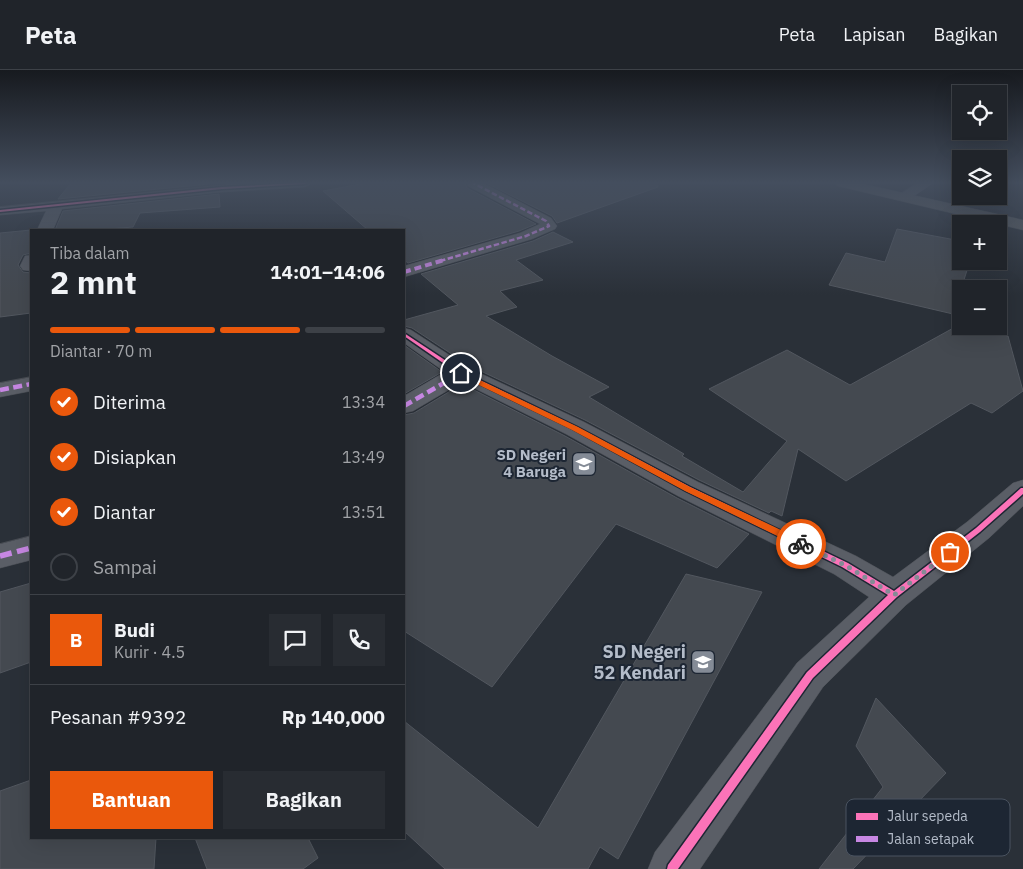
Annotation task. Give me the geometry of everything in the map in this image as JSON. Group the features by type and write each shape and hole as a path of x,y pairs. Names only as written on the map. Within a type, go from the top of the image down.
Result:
{"highway":[{"path":"1003,220 1023,225"}],"street":[{"path":"405,272 526,236 549,226 545,220"},
{"path":"405,335 461,373 575,428 688,489 845,565 894,595"},
{"path":"405,405 461,373"},
{"path":"0,390 30,384"},
{"path":"672,869 810,675 894,595 978,530 1023,490"},
{"path":"0,556 30,548"}],"building":[{"path":"59,220 136,220 133,227 55,229"},
{"path":"357,220 529,220 536,224 519,231 408,263 405,261 405,229 367,229"},
{"path":"897,229 952,239 952,270 967,270 964,280 952,280 952,314 829,285 846,253 885,262"},
{"path":"30,230 30,253 23,255 18,265 23,272 30,273 30,313 0,317 0,233"},
{"path":"553,232 573,242 516,260 543,280 500,291 517,307 486,316 552,356 609,387 589,397 743,492 787,441 709,389 787,350 850,385 952,329 952,335 1003,335 1008,336 1023,391 992,413 971,403 846,481 798,449 782,516 771,511 769,513 699,480 585,420 470,366 412,328 405,326 405,320 458,305 421,274 533,241"},
{"path":"405,346 442,372 405,393"},
{"path":"462,384 565,436 677,498 749,534 717,568 616,524 492,687 405,632 405,415 414,413"},
{"path":"686,574 762,592 618,859 600,847 588,869 445,869 405,832 405,722 538,828"},
{"path":"30,583 30,662 0,673 0,592"},
{"path":"876,698 946,773 921,799 874,799 883,787 856,746"},
{"path":"30,780 30,839 156,839 154,869 0,869 0,791"},
{"path":"846,834 846,856 866,856 853,869 819,869"},
{"path":"195,839 308,839 318,858 303,869 207,869"}],"marked path":[{"path":"405,272 526,236 549,226 545,220"},
{"path":"405,405 461,373"},
{"path":"0,390 30,384"},
{"path":"0,556 30,548"}],"cycle path":[{"path":"405,335 461,373 575,428 688,489 845,565 894,595"},
{"path":"672,869 810,675 894,595 978,530 1023,490"}],"way so far":[{"path":"801,544 845,565 894,595 950,552"}],"place":[{"name":"SD Negeri 4 Baruga","path":"584,464"},
{"name":"SD Negeri 52 Kendari","path":"703,662"}],"route":[{"path":"461,373 575,428 688,489 801,544"}]}
